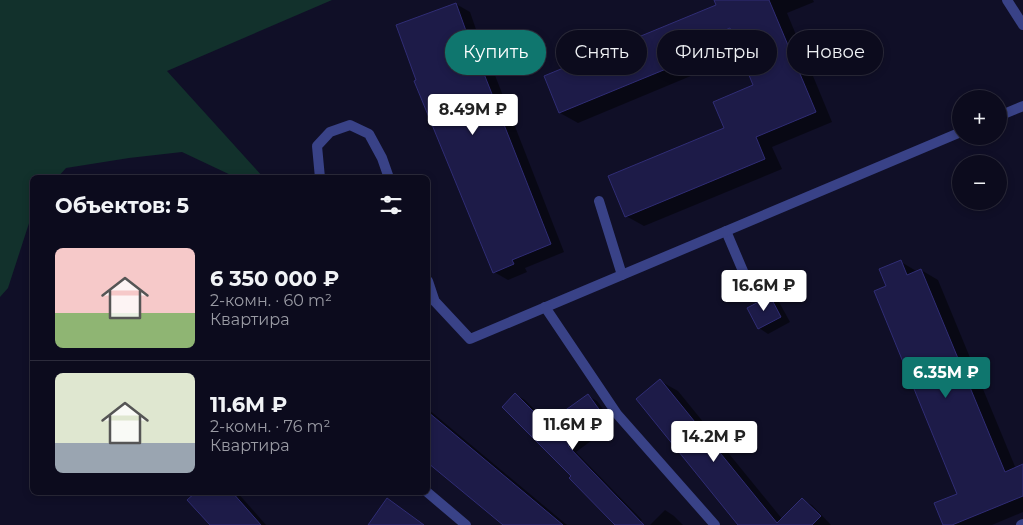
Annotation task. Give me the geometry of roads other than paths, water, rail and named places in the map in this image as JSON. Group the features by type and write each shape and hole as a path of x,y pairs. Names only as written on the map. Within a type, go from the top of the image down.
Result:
{"lane":[{"path":"1007,0 1023,25"},
{"path":"1007,113 1023,106"},
{"path":"320,175 317,146 330,132 350,125 369,134 382,158 388,175"},
{"path":"430,296 470,339 952,136"},
{"path":"599,201 622,275"},
{"path":"726,231 751,290"},
{"path":"430,286 436,302"},
{"path":"545,307 617,414 715,525"},
{"path":"430,495 466,525"}]}
